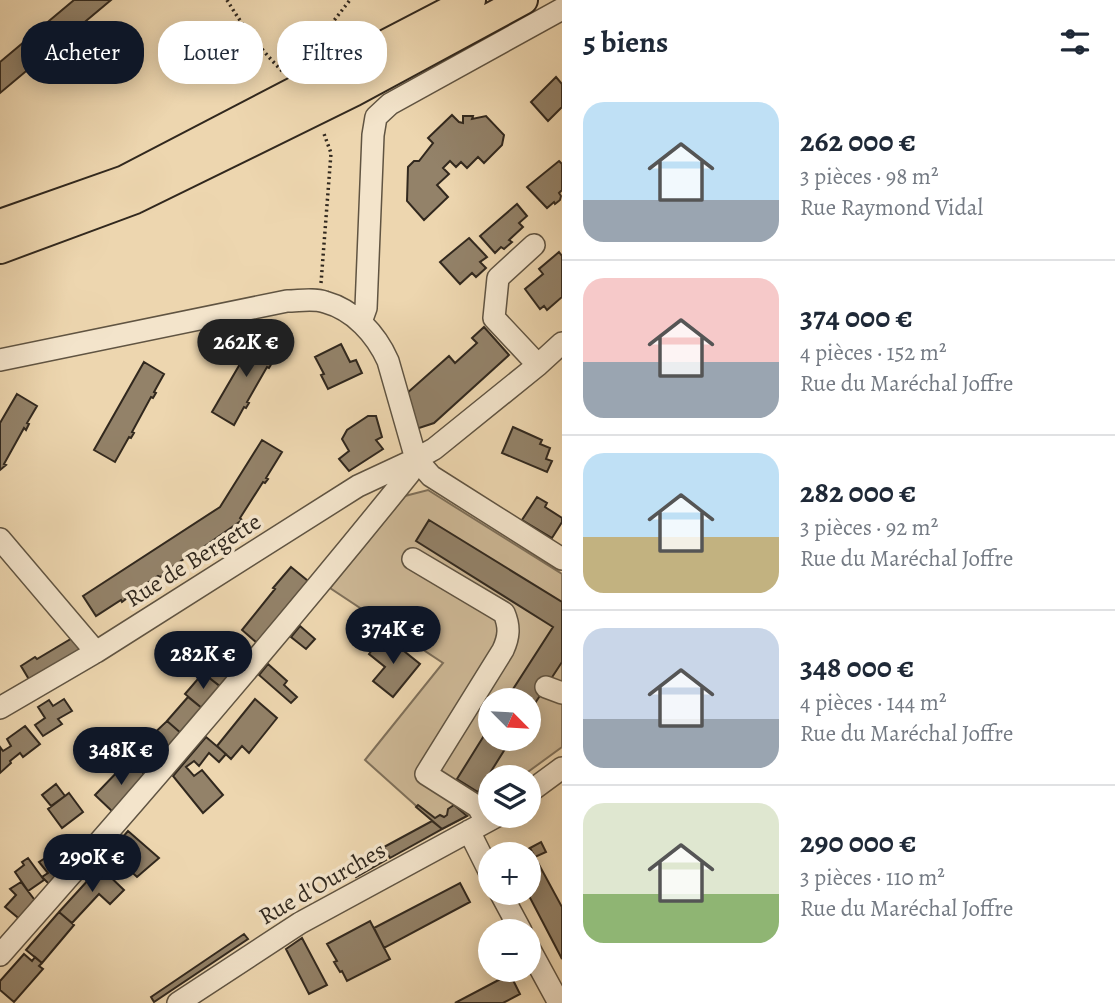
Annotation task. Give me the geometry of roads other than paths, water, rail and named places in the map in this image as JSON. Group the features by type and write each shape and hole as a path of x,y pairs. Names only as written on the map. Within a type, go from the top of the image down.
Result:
{"main road":[{"path":"0,225 125,180 471,0"},
{"path":"0,249 135,199 353,92 523,0"}],"street":[{"path":"361,323 366,308 376,117 390,104 562,9"},
{"path":"534,245 499,278 494,318 538,365"},
{"path":"0,360 287,300 320,301 340,309 361,323 373,333 381,345 416,459 431,476 562,559"},
{"name":"Rue de Bergette","path":"0,709 96,652 358,486 434,449 562,343"},
{"path":"0,955 115,825 264,649 409,474 416,459"},
{"path":"6,546 96,652"},
{"path":"413,559 504,613 508,623 509,637 503,650 426,774 478,807"},
{"path":"541,783 562,768"},
{"name":"Rue d'Ourches","path":"178,1003 300,923 478,826"},
{"path":"541,970 559,1003"}]}
